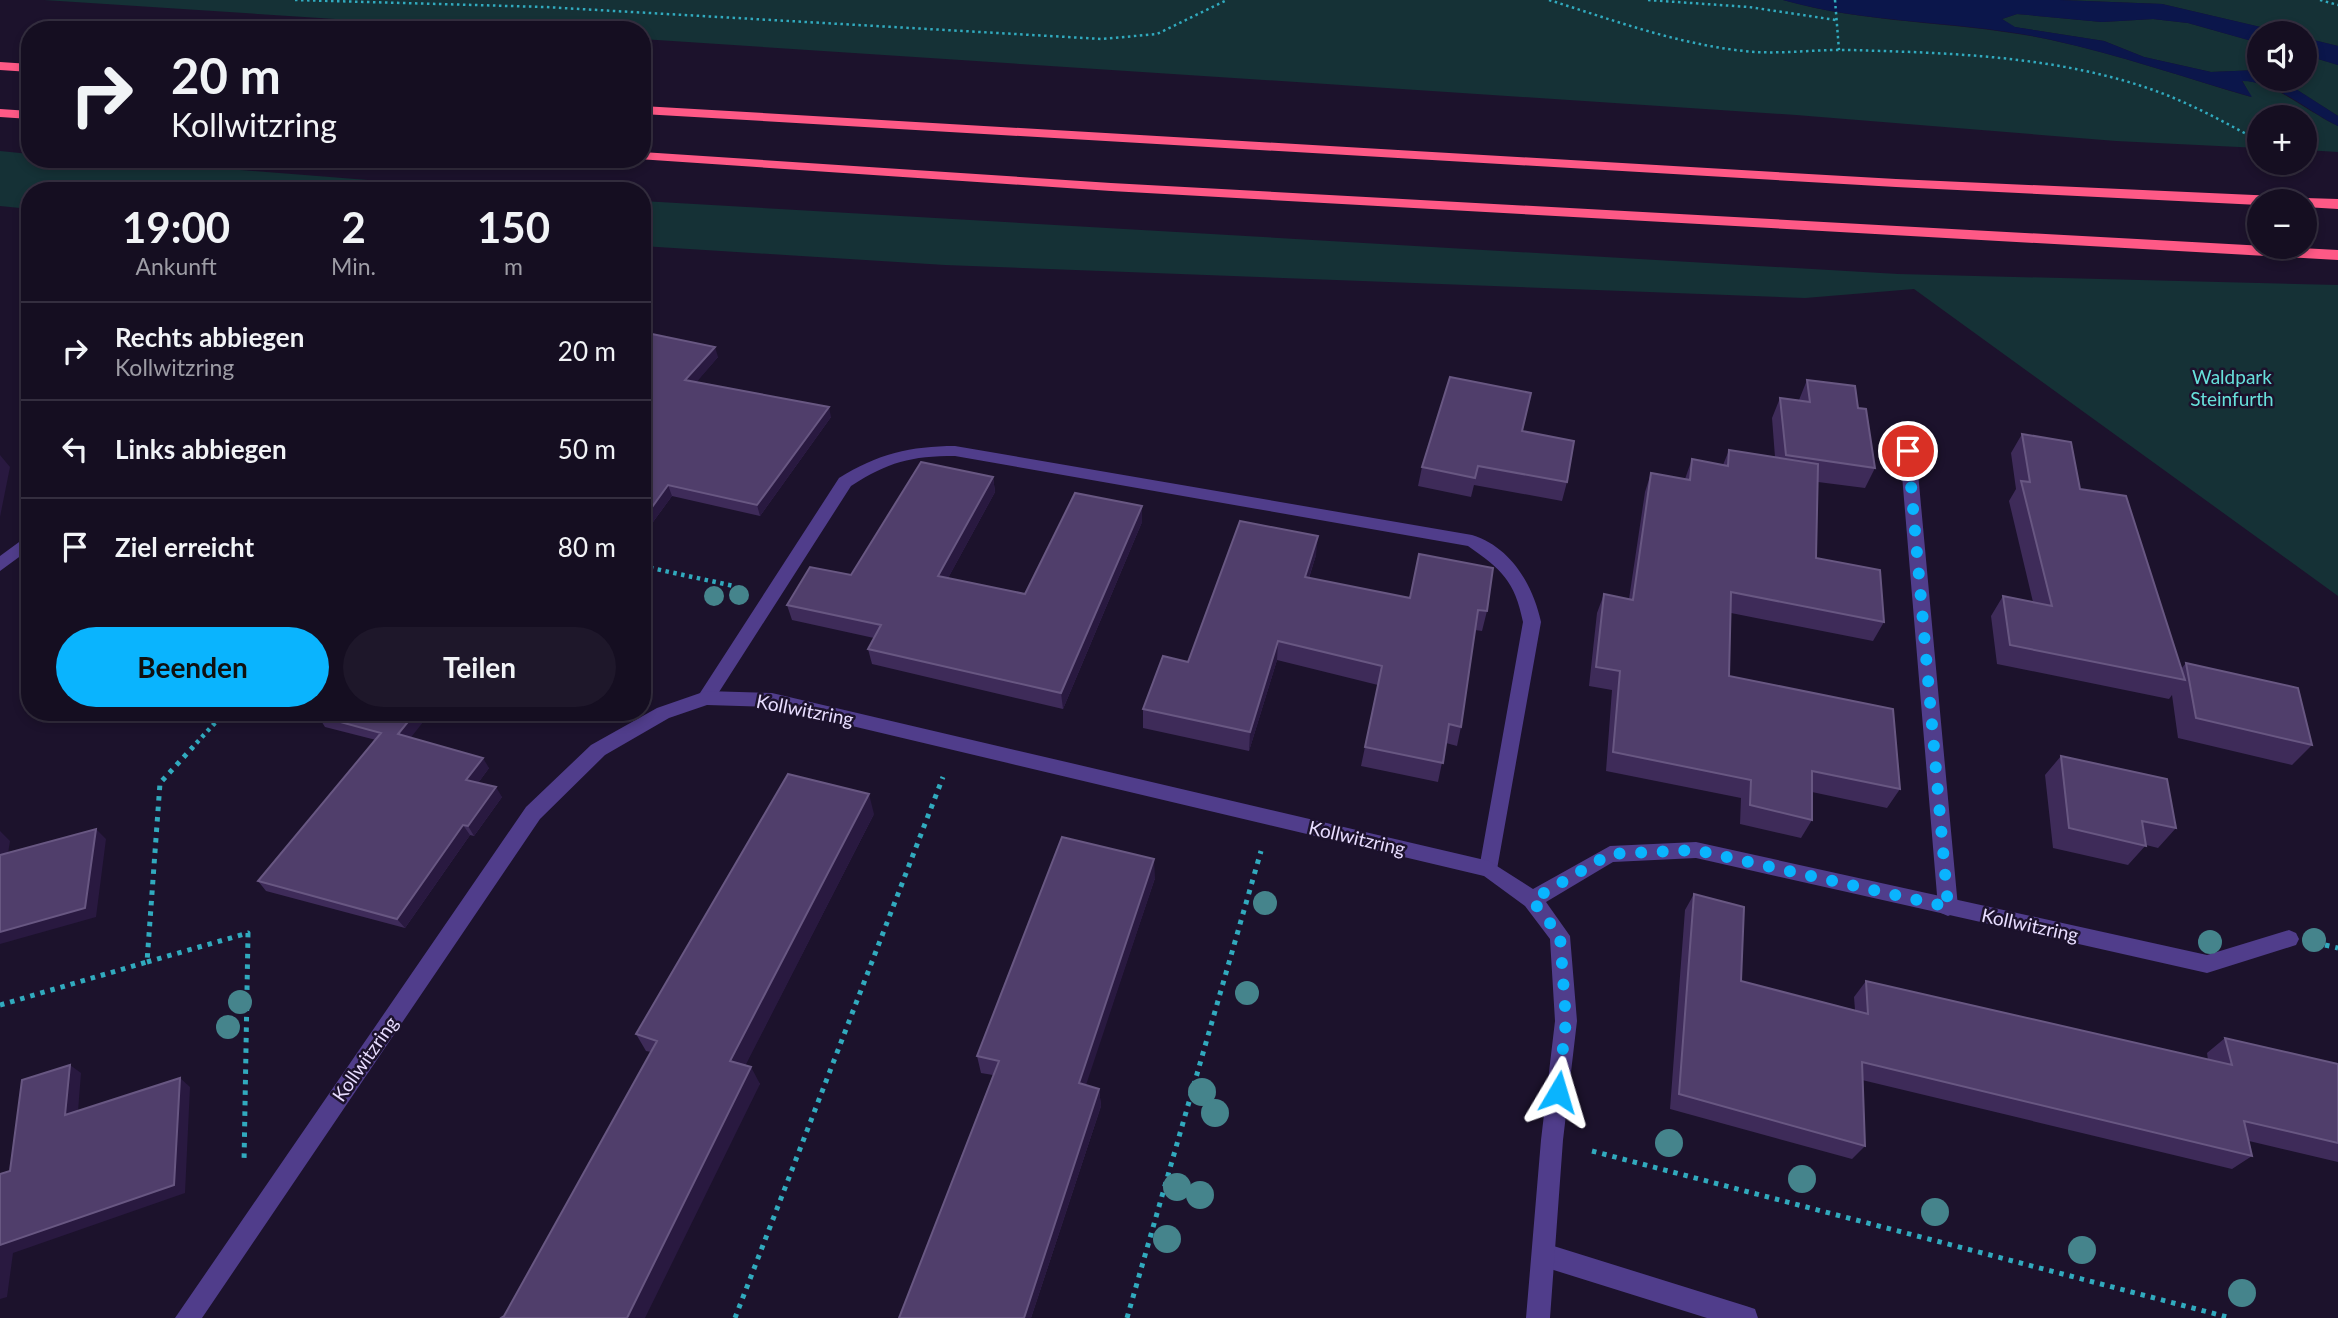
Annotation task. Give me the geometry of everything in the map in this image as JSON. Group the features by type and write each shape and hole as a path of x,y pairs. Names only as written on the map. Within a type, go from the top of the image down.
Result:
{"highway":[{"path":"0,66 21,67"},
{"path":"651,111 1882,182 2247,200"},
{"path":"0,113 21,114"},
{"path":"651,157 1125,188 2338,255"},
{"path":"2317,203 2338,204"}],"street":[{"path":"706,698 845,482 877,461 909,451 955,451 1472,541 1508,565 1527,592 1532,622 1489,869"},
{"path":"1908,451 1948,907"},
{"path":"0,565 21,548"},
{"name":"Kollwitzring","path":"651,720 706,698 772,700 1489,869 1532,900 1560,936 1566,1021 1552,1140 1538,1318"},
{"name":"Kollwitzring","path":"187,1318 533,813 597,750 649,721"},
{"name":"Kollwitzring","path":"1532,900 1610,854 1696,850 2207,964 2289,939"},
{"path":"1544,1255 1746,1318"}],"path":[{"path":"295,0 545,7 1102,39 1157,34 1227,0"},
{"path":"1549,0 1703,44 1742,51 1839,50 1973,54 2037,62 2104,76 2204,109 2247,135"},
{"path":"1648,0 1749,6 1836,20"},
{"path":"1835,0 1839,50"},
{"path":"2320,0 2338,5"},
{"path":"651,568 772,594"},
{"path":"147,961 160,783 217,721"},
{"path":"735,1318 956,744"},
{"path":"1127,1318 1271,818"},
{"path":"0,1005 248,933 244,1167"},
{"path":"1552,1140 2231,1318"}],"green space":[{"path":"44,0 1783,0 1849,14 1984,29 2051,40 2126,59 2251,97 2248,91 2278,91 2301,105 2247,105 2247,147 2116,141 1796,115 651,40 651,21 367,21"},
{"path":"2060,0 2338,0 2338,46 2317,41 2317,21 2247,21 2247,24 2162,4"},
{"path":"2017,14 2102,22 2153,19 2188,23 2247,40 2247,70 2211,72 2144,57 2104,41 2014,27 2002,19"},
{"path":"2317,59 2338,65 2338,116 2299,91 2317,91"},
{"path":"2317,115 2338,126 2338,152 2317,151"},
{"path":"0,151 21,153 21,168 215,168 393,182 21,182 21,208 0,206"},
{"name":"Waldpark Steinfurth","path":"651,202 1898,274 2338,285 2338,596 1914,289 1805,298 945,265 651,247"}],"shaded area":[{"path":"1783,0 2060,0 2162,4 2247,24 2247,40 2188,23 2153,19 2102,22 2017,14 2002,19 2015,27 2104,41 2144,57 2211,72 2247,70 2247,81 2242,81 2252,97 2052,40 1816,8"},
{"path":"2317,41 2338,46 2338,65 2317,59"},
{"path":"2278,91 2299,91 2338,116 2338,126 2317,114 2317,105 2302,105"}],"building":[{"path":"651,335 715,347 685,380 829,407 757,505 668,485 651,509"},
{"path":"1450,377 1531,393 1522,431 1574,441 1567,482 1478,466 1475,478 1422,467"},
{"path":"1807,380 1855,386 1858,408 1866,409 1875,468 1786,455 1780,398 1810,402"},
{"path":"2022,434 2071,442 2080,489 2126,496 2185,680 2010,645 2003,596 2052,606 2021,481 2030,482"},
{"path":"1729,450 1818,464 1816,558 1880,570 1884,622 1731,592 1729,676 1893,709 1900,789 1812,771 1812,820 1750,805 1751,780 1613,752 1620,671 1596,667 1604,594 1633,600 1651,473 1690,480 1692,459 1728,466"},
{"path":"921,462 993,477 938,576 1025,594 1075,493 1142,506 1061,693 868,649 881,625 787,605 810,567 851,575"},
{"path":"1240,521 1318,536 1305,577 1410,598 1419,554 1493,568 1487,611 1478,610 1461,727 1449,724 1443,763 1365,747 1382,666 1278,641 1250,732 1143,709 1163,656 1188,662"},
{"path":"2186,663 2298,688 2312,745 2196,718"},
{"path":"337,721 409,721 398,734 483,758 466,780 496,787 468,826 463,825 397,919 258,881 381,733"},
{"path":"2061,756 2167,779 2176,828 2142,821 2146,846 2069,828"},
{"path":"788,774 869,794 730,1061 751,1067 627,1318 501,1318 657,1041 636,1034"},
{"path":"96,829 85,908 0,932 0,855"},
{"path":"1062,837 1154,859 1079,1083 1099,1089 1024,1318 899,1318 999,1061 977,1056"},
{"path":"1694,894 1744,907 1741,981 1868,1014 1866,981 2232,1065 2225,1038 2338,1064 2338,1143 2244,1121 2252,1156 1862,1062 1865,1146 1679,1094"},
{"path":"70,1065 65,1115 180,1078 174,1185 0,1245 0,1174 10,1171 22,1080"}],"route":[{"path":"1558,1092 1566,1021 1560,936 1532,900 1610,854 1696,850 1948,907 1908,451"}]}
